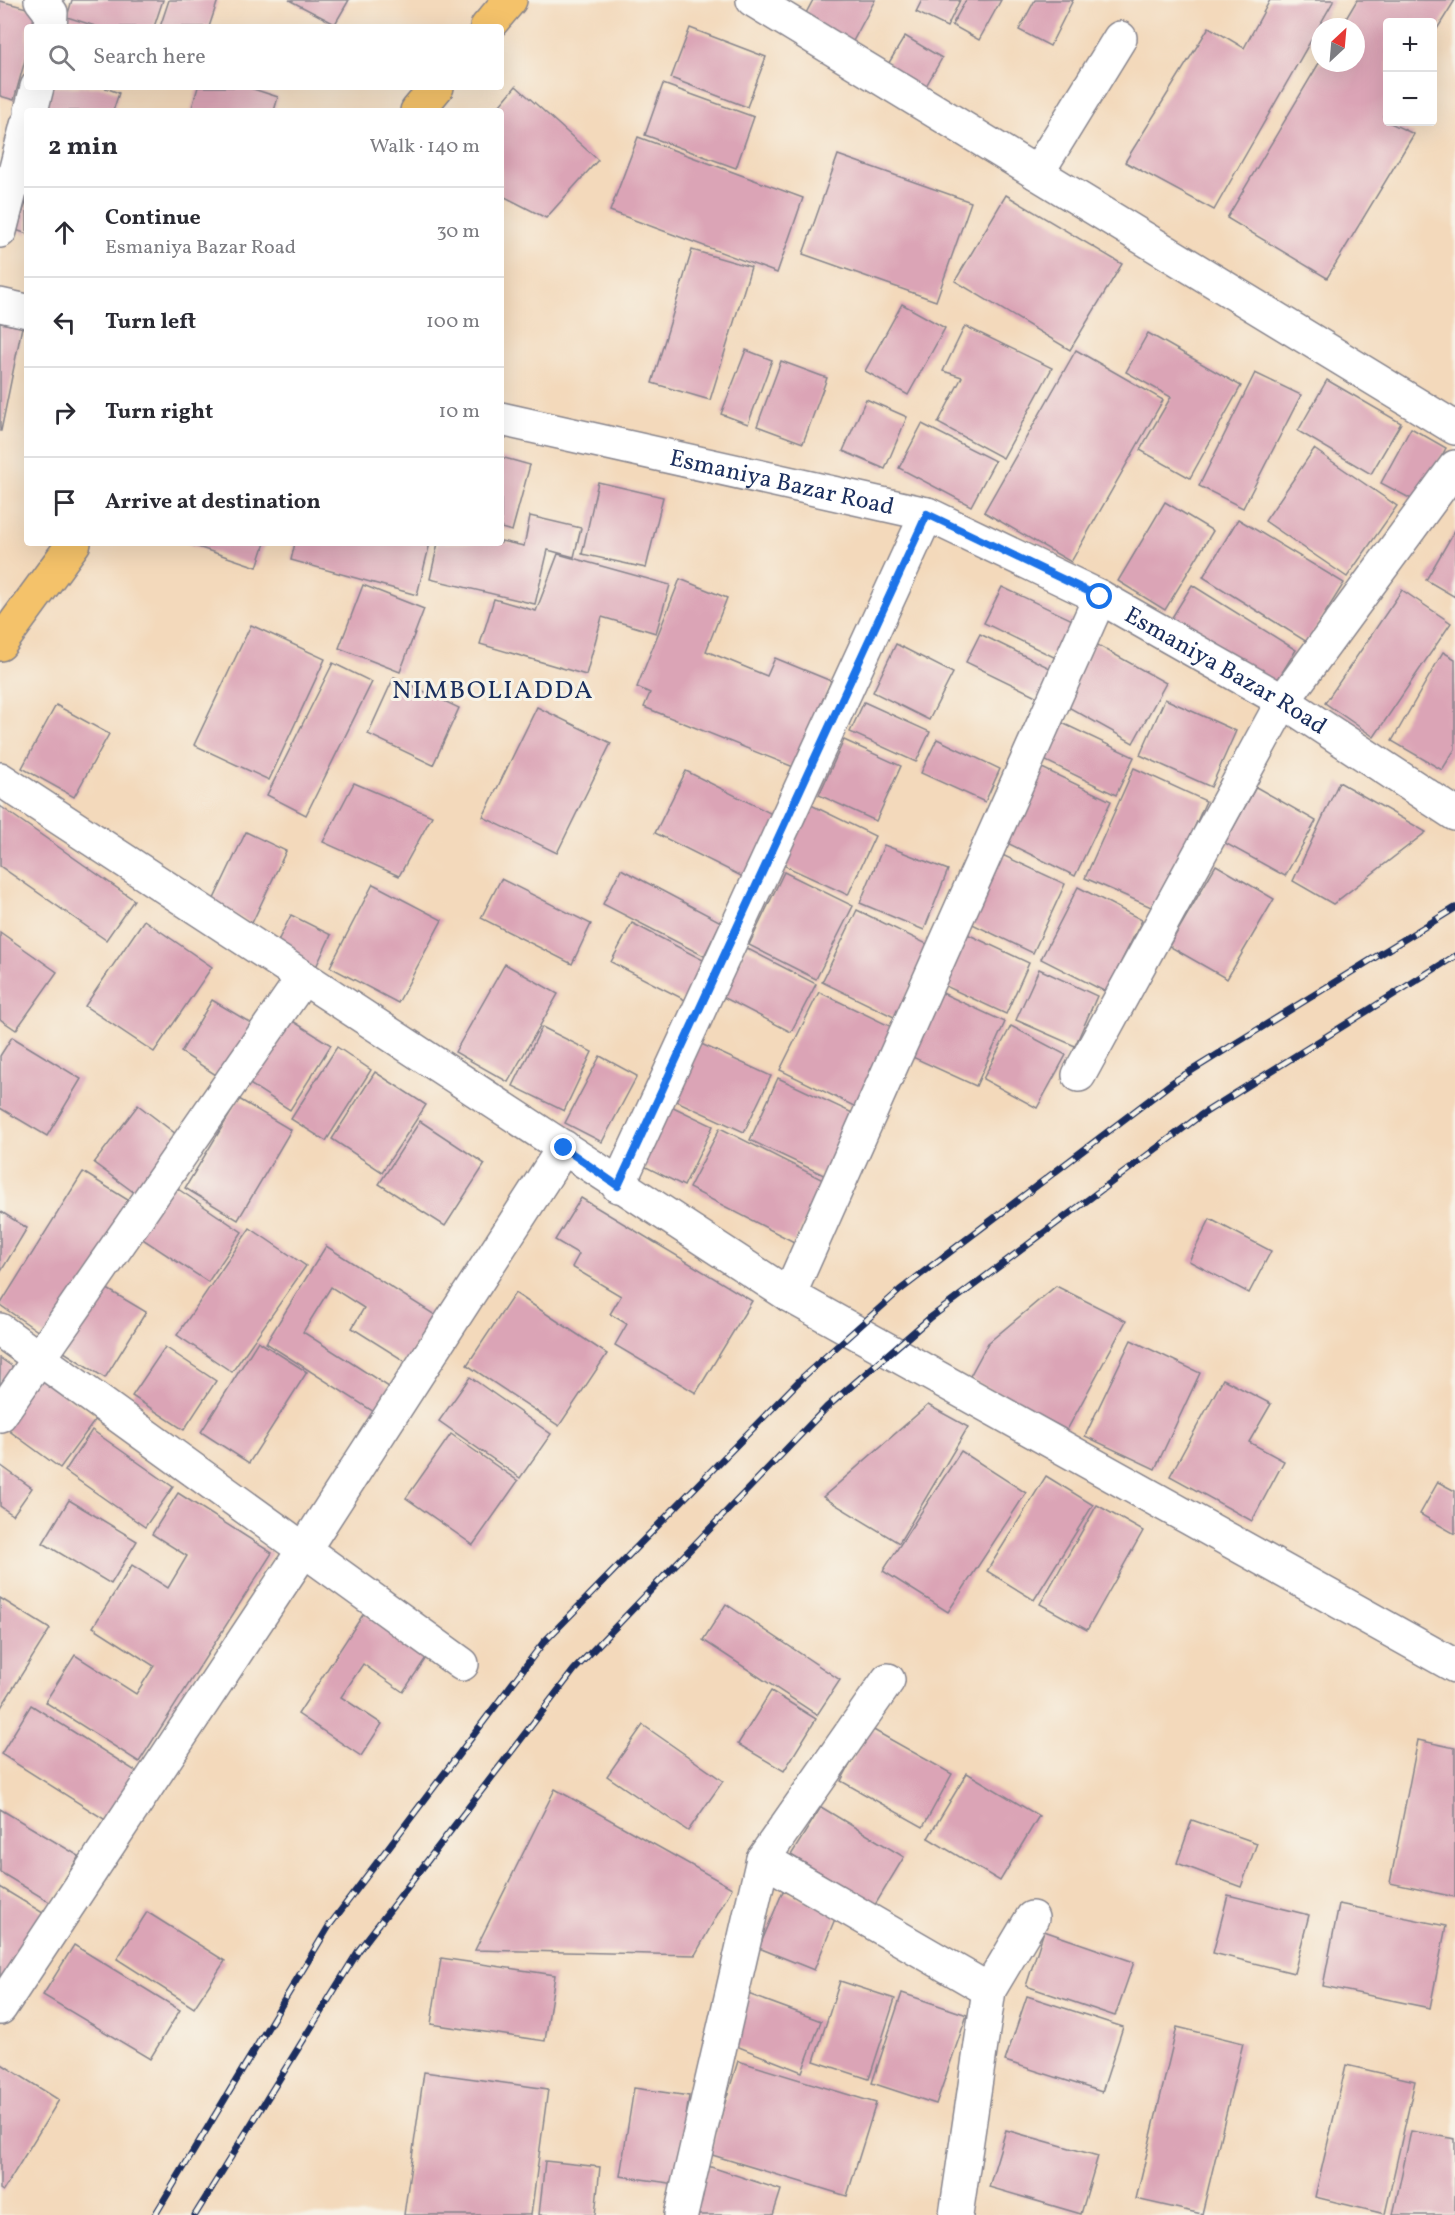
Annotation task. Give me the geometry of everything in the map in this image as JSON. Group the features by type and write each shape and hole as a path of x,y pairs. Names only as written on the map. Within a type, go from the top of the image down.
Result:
{"main road":[{"path":"490,24 510,0"},
{"path":"420,108 434,90"},
{"path":"1,640 73,546"}],"street":[{"path":"41,0 51,13 50,24"},
{"path":"753,0 1455,429"},
{"path":"1037,173 1120,38"},
{"path":"32,108 36,90"},
{"path":"0,231 24,137"},
{"path":"0,305 24,310"},
{"name":"Esmaniya Bazar Road","path":"504,420 927,514 1100,597 1283,701 1455,814"},
{"path":"1079,1075 1283,701 1455,467"},
{"path":"618,1186 927,514"},
{"path":"789,1295 1100,597"},
{"path":"0,779 564,1148 618,1186 789,1295 1455,1666"},
{"path":"0,1415 303,978"},
{"path":"0,2007 303,1551 564,1148"},
{"path":"0,1330 462,1664"},
{"path":"681,2215 762,1859 888,1680"},
{"path":"762,1859 989,1990"},
{"path":"956,2215 989,1990 1032,1918"}],"building":[{"path":"72,0 163,0 155,24 89,24 67,17"},
{"path":"169,0 218,0 210,24 161,24"},
{"path":"289,0 349,0 335,24"},
{"path":"813,0 875,0 852,43 804,17"},
{"path":"922,0 960,0 947,27 916,12"},
{"path":"966,0 1001,0 979,40 952,25"},
{"path":"1035,0 1073,0 1050,46 1019,30"},
{"path":"1270,0 1334,0 1324,18 1311,18 1311,40 1214,210 1125,162 1209,27 1244,48"},
{"path":"1357,0 1455,0 1437,29 1437,18 1383,18 1383,126 1397,126 1414,134 1327,278 1227,218 1314,72 1365,72 1365,18 1346,18"},
{"path":"0,1 38,11 35,24 24,24 24,64 14,100 0,96"},
{"path":"690,28 766,57 747,107 671,78"},
{"path":"905,36 942,58 922,93 884,71"},
{"path":"663,84 754,117 736,168 645,135"},
{"path":"516,86 598,160 546,218 504,197 504,108 498,108"},
{"path":"42,90 111,90 119,93 114,108 35,108"},
{"path":"197,90 256,90 278,97 275,108 192,108"},
{"path":"638,137 803,198 777,273 610,211"},
{"path":"838,155 971,202 936,301 803,254"},
{"path":"1006,195 1122,264 1070,350 955,281"},
{"path":"24,208 24,233 16,230"},
{"path":"692,250 751,267 710,400 652,383"},
{"path":"902,304 945,328 908,395 865,371"},
{"path":"0,323 22,327 1,431 0,431"},
{"path":"965,326 1052,368 1003,458 938,423 962,377 943,371"},
{"path":"1148,333 1241,386 1190,478 1140,450 1171,397 1126,372"},
{"path":"746,350 772,360 748,424 721,414"},
{"path":"1076,350 1163,400 1071,562 984,512"},
{"path":"781,361 827,378 803,443 757,426"},
{"path":"1255,373 1301,395 1243,508 1199,486"},
{"path":"1327,380 1401,423 1371,474 1298,431"},
{"path":"866,399 907,417 885,469 843,451"},
{"path":"922,424 995,461 971,506 899,468"},
{"path":"1411,428 1446,448 1417,502 1381,483"},
{"path":"1314,449 1397,506 1347,577 1265,521"},
{"path":"504,458 530,465 512,531 504,529"},
{"path":"598,482 663,497 646,568 582,554"},
{"path":"1165,502 1213,531 1165,610 1118,581"},
{"path":"530,516 581,528 574,557 548,550 535,604 430,579 437,546 504,546 504,542 524,546"},
{"path":"1238,519 1344,583 1307,642 1203,577"},
{"path":"1455,530 1455,597 1426,580"},
{"path":"195,546 264,546 257,567"},
{"path":"294,546 429,546 417,595 291,560"},
{"path":"558,554 670,585 656,633 602,617 586,675 480,644 494,599 536,611"},
{"path":"680,579 727,598 706,651 767,676 775,658 831,681 796,768 644,707 650,693 637,687"},
{"path":"363,585 424,609 400,672 339,648"},
{"path":"1192,585 1296,650 1275,684 1171,619"},
{"path":"1002,587 1079,623 1062,661 984,623"},
{"path":"1402,590 1451,623 1374,737 1325,703"},
{"path":"251,625 325,659 269,780 194,745"},
{"path":"980,634 1054,670 1040,698 966,662"},
{"path":"1094,643 1166,683 1133,743 1061,703"},
{"path":"896,644 953,673 929,720 873,692"},
{"path":"1443,652 1455,659 1455,749 1442,770 1392,741"},
{"path":"333,663 372,682 306,815 267,795"},
{"path":"394,677 459,708 433,765 368,734"},
{"path":"1165,699 1236,731 1211,787 1140,755"},
{"path":"864,702 930,732 916,762 850,732"},
{"path":"56,705 109,734 74,797 22,768"},
{"path":"537,707 611,743 557,853 483,817"},
{"path":"1060,722 1134,757 1116,795 1042,759"},
{"path":"937,739 1000,769 985,802 921,773"},
{"path":"844,740 901,766 876,821 819,795"},
{"path":"1038,766 1111,801 1075,876 1001,840"},
{"path":"1134,768 1206,801 1158,910 1085,878"},
{"path":"686,771 780,818 749,880 655,833"},
{"path":"1339,782 1426,832 1333,904 1293,881"},
{"path":"354,783 432,816 399,876 323,842"},
{"path":"1256,787 1316,821 1285,876 1225,843"},
{"path":"811,805 875,836 848,895 783,865"},
{"path":"0,806 134,900 106,940 0,866"},
{"path":"246,832 286,851 252,923 212,903"},
{"path":"884,845 948,870 924,930 860,903"},
{"path":"998,853 1065,884 1033,953 966,921"},
{"path":"1216,865 1274,899 1227,979 1169,946"},
{"path":"621,869 721,922 704,956 603,904"},
{"path":"784,872 853,906 816,979 749,945"},
{"path":"501,879 591,924 572,964 481,918"},
{"path":"373,884 442,920 398,1003 330,967"},
{"path":"1078,887 1142,920 1106,992 1041,959"},
{"path":"857,910 931,946 896,1018 822,982"},
{"path":"291,915 331,935 315,969 274,949"},
{"path":"144,920 212,967 154,1052 85,1006"},
{"path":"632,923 705,961 685,1000 611,962"},
{"path":"0,932 57,972 16,1030 0,1019"},
{"path":"963,932 1029,963 1006,1014 939,983"},
{"path":"746,948 816,984 791,1032 721,996"},
{"path":"505,964 558,994 508,1082 455,1052"},
{"path":"1039,969 1097,996 1075,1046 1016,1020"},
{"path":"938,991 1005,1022 976,1086 908,1055"},
{"path":"819,992 900,1031 862,1110 780,1070"},
{"path":"212,1000 261,1029 225,1081 181,1052"},
{"path":"283,1015 331,1045 290,1110 242,1079"},
{"path":"1011,1026 1066,1055 1037,1108 983,1079"},
{"path":"542,1027 592,1052 564,1111 513,1086"},
{"path":"12,1037 81,1079 47,1136 0,1108 0,1056"},
{"path":"699,1043 771,1076 744,1132 672,1099"},
{"path":"337,1047 371,1070 326,1141 291,1119"},
{"path":"600,1056 637,1076 602,1142 565,1123"},
{"path":"375,1072 426,1105 382,1172 332,1139"},
{"path":"778,1078 861,1117 832,1179 750,1140"},
{"path":"239,1099 291,1130 238,1220 185,1188"},
{"path":"138,1105 185,1141 143,1199 94,1163"},
{"path":"669,1105 713,1126 684,1186 640,1164"},
{"path":"420,1121 485,1164 445,1226 379,1184"},
{"path":"720,1128 825,1181 794,1242 689,1188"},
{"path":"83,1172 139,1207 45,1336 0,1305"},
{"path":"169,1183 242,1232 208,1282 135,1234"},
{"path":"581,1198 752,1301 696,1393 615,1345 627,1324 610,1314 621,1296 572,1267 579,1254 555,1240"},
{"path":"0,1211 27,1228 0,1273"},
{"path":"1210,1219 1271,1251 1249,1293 1189,1261"},
{"path":"250,1228 306,1266 232,1372 177,1335"},
{"path":"326,1246 435,1315 406,1362 352,1328 364,1308 331,1287 303,1332 389,1387 374,1412 266,1343"},
{"path":"1056,1286 1126,1321 1067,1430 969,1378 988,1343"},
{"path":"104,1287 146,1312 105,1378 64,1352"},
{"path":"515,1293 607,1354 559,1426 467,1365"},
{"path":"1131,1340 1200,1373 1155,1469 1085,1436"},
{"path":"258,1341 307,1372 249,1463 201,1432"},
{"path":"165,1347 216,1381 184,1430 132,1396"},
{"path":"0,1358 13,1367 0,1388"},
{"path":"34,1373 96,1419 60,1468 0,1424"},
{"path":"470,1377 551,1434 520,1478 439,1421"},
{"path":"1223,1379 1271,1404 1249,1442 1284,1461 1252,1521 1170,1476"},
{"path":"928,1405 968,1427 899,1543 823,1497"},
{"path":"92,1430 173,1487 145,1527 65,1471"},
{"path":"451,1434 518,1481 473,1545 406,1498"},
{"path":"961,1451 1026,1493 948,1612 883,1571"},
{"path":"0,1465 32,1488 13,1515 0,1506"},
{"path":"1046,1476 1093,1505 1034,1600 987,1571"},
{"path":"1438,1482 1455,1491 1455,1534 1420,1514"},
{"path":"178,1493 272,1553 139,1762 45,1702 75,1655 136,1694 154,1666 93,1627 132,1565 168,1588 187,1556 152,1534"},
{"path":"69,1500 137,1541 111,1584 43,1543"},
{"path":"1097,1505 1143,1531 1087,1630 1040,1604"},
{"path":"0,1598 50,1629 0,1709"},
{"path":"726,1604 840,1680 817,1715 703,1640"},
{"path":"364,1613 428,1655 403,1692 363,1664 341,1697 382,1724 361,1756 298,1714"},
{"path":"771,1691 816,1719 784,1771 738,1744"},
{"path":"31,1705 137,1772 107,1821 1,1754"},
{"path":"643,1725 723,1781 688,1831 607,1776"},
{"path":"870,1728 952,1774 923,1827 841,1781"},
{"path":"1418,1740 1455,1748 1455,1897 1390,1883"},
{"path":"967,1773 1039,1816 1000,1881 928,1838"},
{"path":"555,1789 732,1888 695,1955 475,1950"},
{"path":"821,1807 904,1857 875,1905 791,1855"},
{"path":"0,1809 79,1856 51,1903 0,1872"},
{"path":"1192,1820 1257,1843 1241,1887 1177,1863"},
{"path":"0,1887 48,1916 0,1996"},
{"path":"783,1891 837,1914 814,1970 759,1948"},
{"path":"1228,1895 1309,1915 1294,1973 1213,1953"},
{"path":"1339,1904 1446,1926 1430,2008 1323,1986"},
{"path":"147,1912 225,1961 194,2008 117,1959"},
{"path":"1044,1931 1134,1962 1115,2016 1026,1986"},
{"path":"74,1945 180,2010 150,2059 43,1995"},
{"path":"441,1958 555,1975 545,2041 431,2024"},
{"path":"840,1981 895,1999 869,2079 814,2061"},
{"path":"902,1993 967,2015 936,2104 872,2083"},
{"path":"748,1994 821,2021 802,2072 729,2043"},
{"path":"1027,1996 1123,2027 1102,2092 1005,2061"},
{"path":"1177,2027 1243,2043 1202,2214 1136,2199"},
{"path":"738,2061 876,2103 847,2196 709,2154"},
{"path":"0,2063 59,2100 3,2191 0,2189"},
{"path":"1346,2065 1415,2081 1385,2214 1315,2197"},
{"path":"424,2072 548,2089 531,2215 404,2215"},
{"path":"634,2088 689,2096 676,2184 620,2176"},
{"path":"1006,2130 1098,2156 1081,2214 989,2187"},
{"path":"1411,2131 1455,2139 1455,2215 1393,2215"},
{"path":"545,2161 600,2167 595,2215 539,2215"},
{"path":"708,2166 781,2190 773,2215 692,2215"}],"railway":[{"path":"155,2215 329,1926 543,1643 803,1377 900,1290 1173,1082 1455,908"},
{"path":"195,2215 359,1950 574,1670 827,1407 930,1318 1201,1115 1455,956"}],"district":[{"name":"NIMBOLIADDA","path":"493,689"}],"route":[{"path":"564,1148 618,1186 927,514 1100,597"}]}
